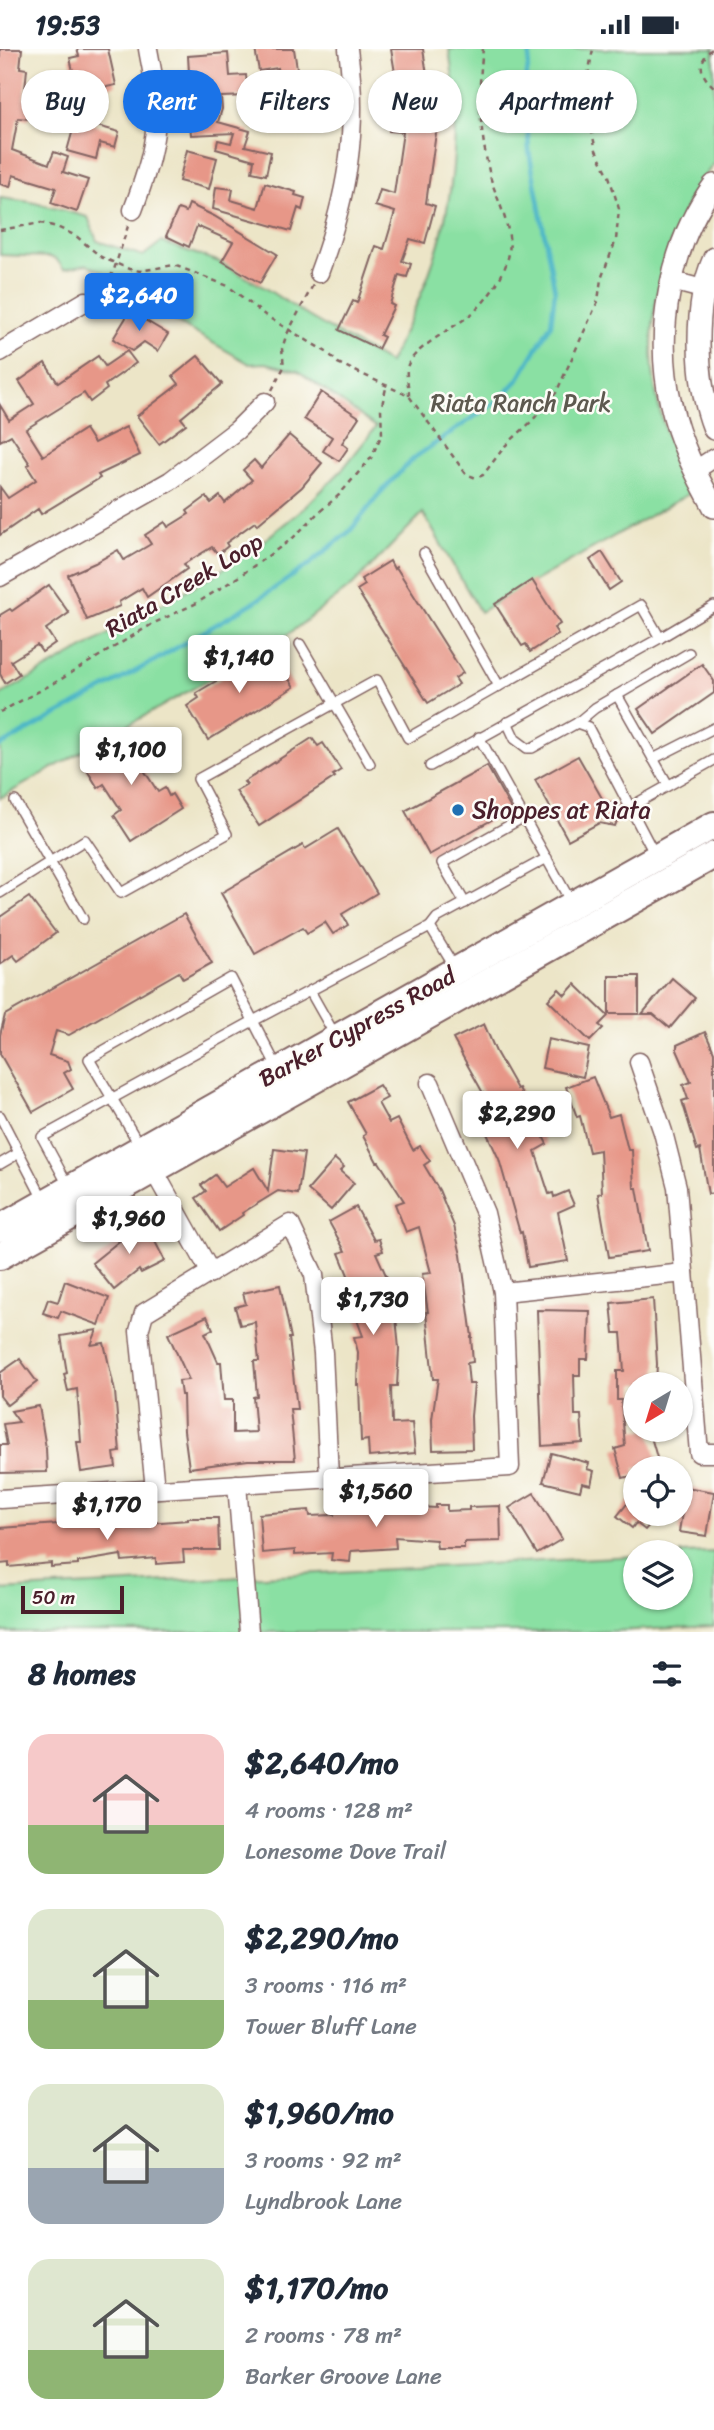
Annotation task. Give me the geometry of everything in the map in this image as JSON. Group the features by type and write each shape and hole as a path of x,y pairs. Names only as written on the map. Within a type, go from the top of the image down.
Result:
{"main road":[{"name":"Barker Cypress Road","path":"0,1227 70,1188 147,1159 579,916 657,858 714,825"},
{"name":"Barker Cypress Road","path":"0,1256 279,1070 341,1050 456,971 714,855"}],"street":[{"path":"132,210 147,171 156,132 156,101 148,49"},
{"path":"319,273 335,225 353,140 353,82 348,49"},
{"path":"714,185 693,218 672,281 664,343 670,403 694,471 714,507"},
{"path":"714,258 699,342 702,382 714,429"},
{"path":"672,281 709,291"},
{"path":"0,352 86,301"},
{"path":"0,577 170,481 237,430 265,402"},
{"path":"694,471 714,458"},
{"path":"639,1062 663,1132 677,1187 684,1273 707,1453"},
{"path":"0,1499 510,1467 503,1292 485,1213 430,1083"},
{"path":"147,1159 211,1273"},
{"path":"155,1489 139,1331 144,1313 290,1224 313,1275 323,1353 330,1477"},
{"path":"503,1292 684,1273"},
{"path":"237,1484 249,1632"}],"lane":[{"path":"424,553 499,686"},
{"path":"0,893 85,840 121,893 215,841 227,834 198,779 377,680 408,738 641,605 660,638"},
{"path":"430,766 714,606"},
{"path":"300,644 370,764"},
{"path":"507,722 515,739 527,748 532,748 578,723 595,708 690,653"},
{"path":"617,695 668,785"},
{"path":"578,723 588,727 657,858"},
{"path":"653,759 714,728"},
{"path":"479,737 579,916"},
{"path":"630,807 714,760"},
{"path":"15,801 83,919"},
{"path":"465,902 442,863 524,817"},
{"path":"70,1188 42,1137 430,927 437,918 547,858"},
{"path":"430,927 456,971"},
{"path":"147,1159 89,1059 231,978 279,1070"},
{"path":"310,991 341,1050"},
{"path":"0,1116 45,1202"},
{"path":"0,1164 19,1153"}],"path":[{"path":"409,396 407,368 412,358 424,345 457,326 483,303 508,259 507,229 490,174 478,107 483,49"},
{"path":"0,230 41,223 76,236 101,257 116,263 140,271 168,264 183,267 228,286 289,331 348,368 409,396 453,457 470,477 476,478 483,475 505,446 532,421 556,393 598,301 601,279 619,224 612,186 596,151 586,109 586,86 593,49"},
{"path":"712,49 702,59 702,67 703,74 714,87"},
{"path":"86,301 113,273 132,210"},
{"path":"265,402 284,367 282,349 289,331 319,273"},
{"name":"Riata Creek Loop","path":"0,712 58,681 154,623 197,603 292,539 340,495 371,458 382,434 381,409 387,384"}],"green space":[{"name":"Riata Ranch Park","path":"449,49 714,49 714,164 687,205 676,229 660,279 653,330 653,372 659,408 676,460 692,492 480,612 423,513 353,585 287,635 0,798 0,695 217,573 262,542 304,508 341,471 376,427 298,371 266,363 250,364 127,294 116,278 87,264 64,269 56,259 50,257 0,255 0,198 31,202 88,217 97,241 143,256 161,242 217,261 389,363 428,278 446,213 455,133 462,133 462,70 451,70"},
{"path":"714,1552 714,1626 594,1632 0,1632 0,1590 623,1557 623,1610 693,1610 693,1553"}],"building":[{"path":"0,49 22,49 20,68 27,69 21,70 21,118 18,118 12,150 49,164 54,152 68,157 63,172 88,180 77,212 51,203 56,188 13,175 10,187 0,184"},
{"path":"77,49 108,49 116,85 109,86 109,70 73,70 70,58 79,56"},
{"path":"255,49 294,49 297,70 259,70"},
{"path":"391,49 423,49 426,70 394,70"},
{"path":"228,53 230,76 236,76 236,96 222,97 222,70 189,70 188,56"},
{"path":"222,123 236,127 236,133 249,133 245,146 271,152 266,175 252,172 254,160 216,149 218,140 231,143 234,133 191,135 222,133"},
{"path":"109,129 119,132 115,147 100,143 96,159 67,151 72,133 109,133"},
{"path":"403,133 436,133 426,203 435,206 425,243 410,239 402,261 411,264 407,277 399,275 390,304 394,306 380,335 384,337 378,349 339,330 353,301 357,303 376,246 384,249 395,212 375,206 380,190 394,194"},
{"path":"187,150 217,158 209,189 179,181"},
{"path":"265,183 296,192 295,195 305,198 302,210 298,208 291,231 213,209 216,187 233,189 231,200 258,208"},
{"path":"189,204 277,254 260,283 222,261 233,242 197,226 189,247 166,236 178,209 186,212"},
{"path":"130,311 168,334 158,351 144,342 132,351 113,339"},
{"path":"127,351 136,363 105,385 107,389 90,402 84,393 26,429 43,456 85,429 94,443 126,427 140,455 98,475 100,478 41,514 38,509 0,535 0,487 8,498 36,480 27,466 30,464 11,435 0,441 0,405 9,420 34,404 19,381 45,363 58,383 98,356 105,366"},
{"path":"198,356 222,384 181,418 186,424 159,444 137,416 179,384 173,376"},
{"path":"321,392 359,417 342,443 348,448 339,461 323,451 332,437 304,419"},
{"path":"289,435 322,463 302,487 257,525 255,522 226,543 228,546 218,554 212,547 184,564 187,569 147,597 142,588 119,602 120,606 87,620 68,575 118,550 124,560 151,544 145,535 165,522 168,527 189,514 187,511 206,497 211,503 220,496 225,503 252,480 243,470 254,460 261,468"},
{"path":"602,552 621,582 609,590 590,560"},
{"path":"390,561 463,673 455,678 459,684 428,703 357,590 365,585 361,579"},
{"path":"532,580 560,624 554,628 558,634 530,652 526,644 522,646 495,604"},
{"path":"49,585 69,613 46,629 55,643 42,652 37,645 11,661 19,674 5,683 0,674 0,615 10,609 12,611"},
{"path":"265,652 269,660 275,656 294,687 208,740 187,706 199,698 196,693"},
{"path":"702,664 714,681 714,693 655,734 638,709"},
{"path":"129,732 147,760 140,764 158,792 165,788 181,809 131,841 114,815 121,810 104,784 98,788 82,762"},
{"path":"312,738 318,746 323,743 341,770 333,775 335,777 259,826 236,791 247,785 244,782"},
{"path":"578,756 603,800 622,807 615,826 599,823 568,840 535,780"},
{"name":"Shoppes at Riata","path":"487,766 511,809 429,855 405,811"},
{"path":"338,829 377,893 342,914 348,925 333,934 325,922 307,933 303,927 255,954 221,893 303,845 305,849"},
{"path":"29,897 56,933 18,961 13,955 0,964 0,917"},
{"path":"184,914 212,963 183,979 179,972 69,1035 56,1031 49,1055 68,1061 71,1069 64,1073 73,1089 33,1112 0,1054 0,1035 5,1015"},
{"path":"609,976 639,976 639,1014 609,1014"},
{"path":"672,978 695,998 670,1028 653,1014 642,1014"},
{"path":"575,984 608,1016 599,1025 603,1028 590,1041 548,1000 559,989 565,995"},
{"path":"484,1024 496,1052 517,1089 519,1088 547,1144 535,1151 549,1194 553,1193 554,1197 568,1191 574,1205 558,1212 568,1261 528,1267 522,1232 520,1233 499,1159 475,1108 488,1102 453,1039"},
{"path":"705,1032 714,1052 714,1193 708,1194 700,1149 697,1150 682,1101 688,1099 683,1085 691,1082 677,1050 677,1045"},
{"path":"548,1039 589,1048 583,1077 542,1068"},
{"path":"593,1077 609,1117 619,1114 628,1150 632,1150 634,1188 637,1188 648,1251 609,1257 598,1194 602,1193 600,1150 589,1152 580,1116 577,1117 566,1087"},
{"path":"379,1085 387,1098 378,1103 389,1123 397,1119 413,1150 420,1146 430,1161 424,1165 439,1190 454,1226 461,1255 472,1337 473,1362 467,1363 469,1384 474,1384 472,1449 433,1450 432,1419 438,1379 433,1379 422,1274 431,1273 419,1227 406,1232 395,1204 404,1201 377,1162 363,1136 366,1134 348,1102"},
{"path":"274,1149 304,1153 298,1194 278,1191 219,1231 196,1198 206,1191 201,1185 215,1175 224,1187 254,1168 268,1191"},
{"path":"335,1159 344,1167 340,1171 354,1183 331,1210 308,1190"},
{"path":"356,1207 374,1240 379,1239 383,1251 376,1253 399,1304 395,1306 399,1349 397,1386 391,1386 392,1424 412,1423 415,1453 369,1457 368,1440 361,1441 357,1385 358,1352 354,1337 363,1336 347,1293 354,1290 339,1253 345,1251 329,1222"},
{"path":"145,1222 165,1261 141,1273 139,1270 114,1290 92,1263 123,1238 121,1234"},
{"path":"65,1281 109,1298 99,1325 61,1311 58,1318 43,1313 48,1299 58,1302"},
{"path":"280,1285 291,1338 297,1409 290,1409 295,1460 248,1460 189,1468 183,1395 179,1381 189,1380 168,1334 207,1316 213,1329 205,1333 218,1362 221,1362 224,1400 233,1400 233,1433 256,1432 254,1361 259,1361 255,1322 240,1325 235,1307 246,1304 243,1293"},
{"path":"653,1299 657,1372 623,1372 623,1423 621,1400 617,1400 617,1371 624,1371 621,1333 614,1333 611,1303"},
{"path":"537,1310 590,1311 588,1359 580,1359 580,1375 574,1375 575,1415 581,1415 583,1443 542,1446"},
{"path":"97,1330 91,1345 104,1343 115,1392 120,1452 114,1453 116,1467 81,1472 77,1442 81,1442 77,1389 68,1391 61,1336"},
{"path":"20,1359 37,1382 7,1405 0,1396 0,1373"},
{"path":"39,1406 47,1472 0,1473 0,1445 7,1445 3,1424 19,1422 11,1411"},
{"path":"625,1442 652,1442 657,1456 623,1456 623,1478 615,1449 625,1446"},
{"path":"551,1453 589,1463 587,1469 594,1471 591,1485 582,1483 580,1491 543,1482"},
{"path":"693,1488 714,1492 707,1536 679,1532 680,1526 693,1526"},
{"path":"534,1493 562,1539 537,1554 509,1508"},
{"path":"436,1505 447,1505 447,1511 500,1506 501,1541 464,1542 464,1548 437,1548 436,1540 395,1537 396,1548 351,1551 350,1562 331,1560 332,1553 295,1555 295,1550 262,1553 259,1514 309,1510 310,1516 334,1515 335,1510 365,1512 365,1509 401,1506 436,1508"},
{"path":"623,1509 623,1521 617,1516"},
{"path":"188,1518 218,1518 219,1550 183,1550 184,1562 156,1564 156,1558 122,1561 121,1555 78,1562 78,1565 51,1567 51,1563 9,1567 9,1563 0,1564 0,1528 133,1519 134,1524"}],"waterway":[{"path":"0,746 154,661 256,601 307,566 350,531 382,491 414,458 499,400 518,380 551,324 555,291 529,151 525,86 531,49"}],"place":[{"name":"Shoppes at Riata","path":"458,810"}]}
